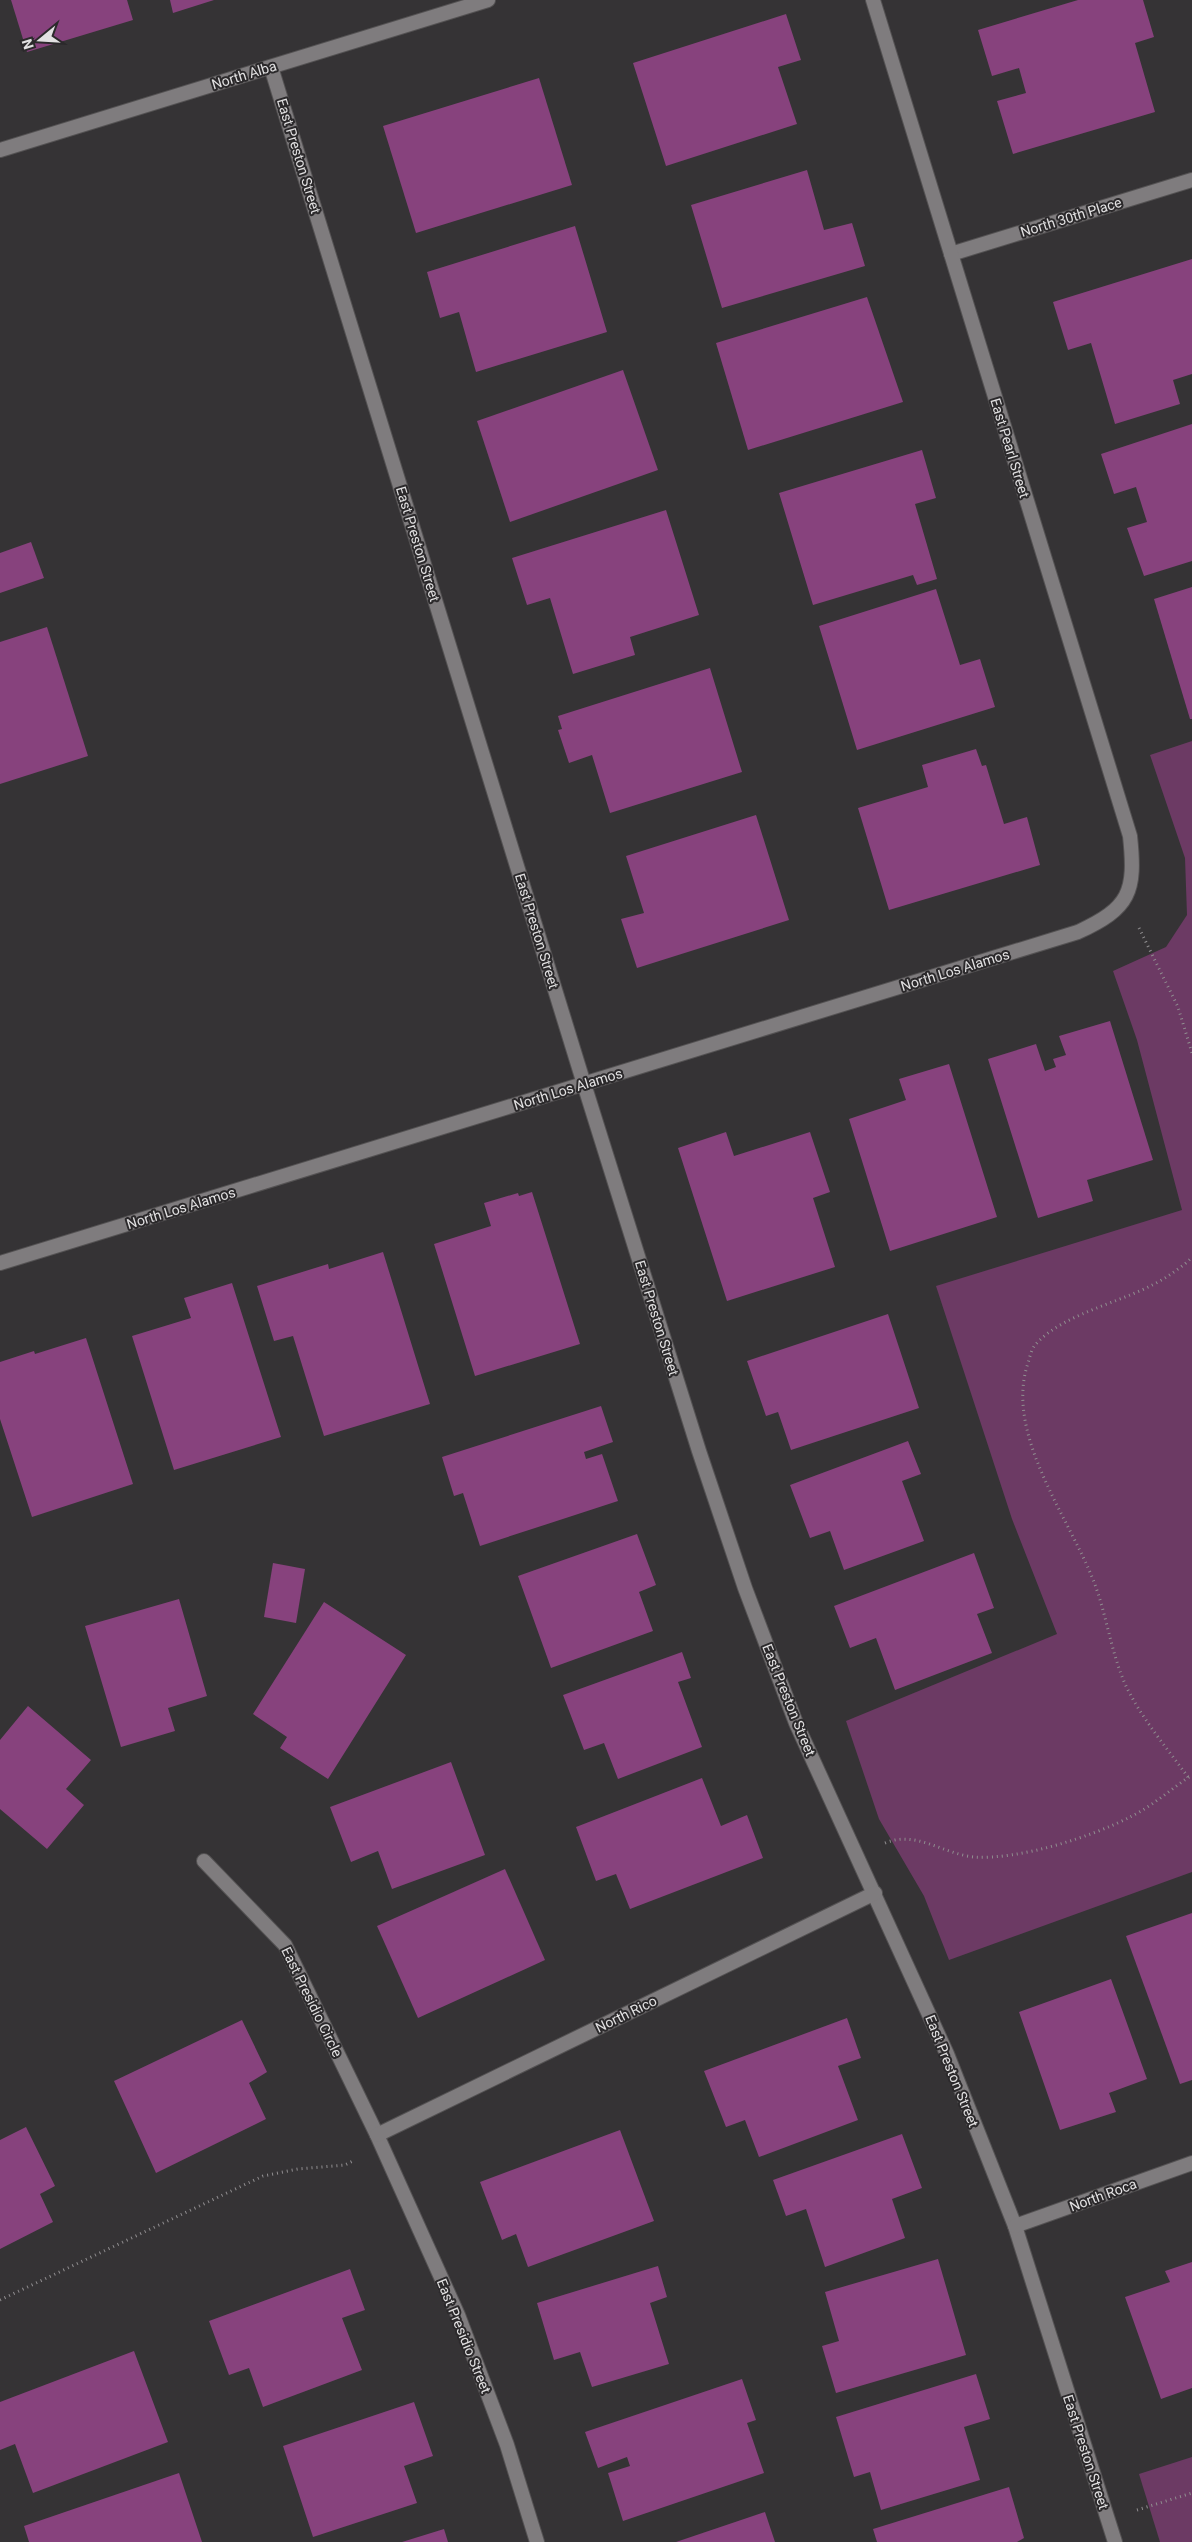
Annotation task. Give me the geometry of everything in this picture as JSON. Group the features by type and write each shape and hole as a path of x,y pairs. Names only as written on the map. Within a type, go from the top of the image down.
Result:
{"street":[{"name":"North Alba","path":"0,150 488,0"},
{"name":"East Pearl Street","path":"873,0 1130,836 1134,870 1126,898"},
{"name":"East Preston Street","path":"272,67 584,1084 699,1451 745,1588 796,1723 947,2054 1015,2226 1115,2542"},
{"name":"North 30th Place","path":"951,254 1192,180"},
{"name":"North Los Alamos","path":"0,1263 1078,932 1106,919 1126,898"},
{"name":"East Presidio Circle","path":"204,1861 285,1945 377,2135"},
{"name":"North Rico","path":"377,2135 875,1893"},
{"name":"East Presidio Street","path":"377,2135 458,2315 507,2445 537,2542"},
{"name":"North Roca","path":"1015,2226 1192,2164"}],"path":[{"path":"1126,898 1150,954 1178,1007 1192,1052"},
{"path":"857,1855 896,1839 921,1840 949,1852 974,1857 1005,1856 1040,1849 1103,1828 1132,1816 1190,1776 1147,1720 1127,1687 1117,1662 1094,1582 1052,1494 1026,1428 1021,1398 1025,1373 1034,1347 1051,1330 1153,1286 1192,1257"},
{"path":"0,2300 262,2176 298,2169 345,2165 383,2148"},
{"path":"1108,2519 1192,2493"}],"shaded area":[{"path":"1192,741 1192,1872 949,1960 924,1896 879,1819 846,1721 1057,1634 1012,1519 936,1286 1182,1210 1137,1040 1113,971 1166,947 1187,915 1185,858 1150,755"},
{"path":"1192,2457 1192,2542 1160,2542 1139,2474"}],"building":[{"path":"11,0 127,0 133,20 27,52"},
{"path":"170,0 214,0 173,13"},
{"path":"1078,0 1143,0 1154,37 1135,43 1155,112 1013,154 997,101 1026,93 1019,68 992,76 978,30"},
{"path":"786,14 801,60 778,67 797,124 666,166 633,63"},
{"path":"539,78 572,185 416,233 383,126"},
{"path":"807,170 824,230 852,223 865,266 722,308 691,205"},
{"path":"575,226 607,332 476,372 459,312 440,318 427,272"},
{"path":"1192,259 1192,374 1173,380 1180,404 1115,424 1091,343 1068,350 1053,302"},
{"path":"867,297 903,402 748,450 716,343"},
{"path":"623,370 658,470 510,522 477,421"},
{"path":"1192,424 1192,561 1144,576 1127,528 1147,522 1136,487 1114,494 1101,454"},
{"path":"922,450 936,498 915,504 937,579 917,585 913,575 813,605 779,493"},
{"path":"666,510 699,615 630,637 635,655 573,674 550,598 527,605 512,558"},
{"path":"31,542 44,578 0,593 0,553"},
{"path":"1192,587 1192,719 1190,719 1154,599"},
{"path":"936,589 960,665 980,659 995,707 857,750 819,626"},
{"path":"47,627 88,756 0,784 0,642"},
{"path":"710,668 742,772 610,813 592,755 569,763 558,730 562,729 558,716"},
{"path":"976,749 982,766 986,765 1004,824 1027,817 1040,865 889,910 858,808 928,787 922,765"},
{"path":"756,815 789,920 637,968 621,919 644,913 626,856"},
{"path":"1110,1021 1153,1160 1087,1180 1093,1201 1038,1218 988,1059 1036,1044 1045,1071 1056,1067 1053,1059 1066,1055 1059,1036"},
{"path":"949,1064 997,1217 890,1251 849,1119 906,1100 899,1079"},
{"path":"726,1132 734,1156 810,1132 830,1192 813,1198 835,1267 727,1301 678,1148"},
{"path":"532,1192 580,1344 475,1376 434,1244 491,1226 484,1203 518,1193 519,1196"},
{"path":"383,1252 430,1404 324,1436 293,1336 274,1341 257,1286 328,1264 329,1269"},
{"path":"232,1283 281,1437 174,1470 132,1336 191,1318 184,1298"},
{"path":"888,1314 919,1408 791,1450 778,1412 766,1416 747,1361"},
{"path":"86,1338 133,1484 32,1517 0,1419 0,1362 34,1351 35,1354"},
{"path":"601,1406 613,1442 584,1452 586,1459 602,1454 618,1501 480,1546 463,1493 454,1496 442,1457"},
{"path":"908,1441 921,1474 902,1481 924,1541 844,1570 830,1531 810,1538 790,1485"},
{"path":"637,1534 656,1585 639,1592 653,1631 551,1668 518,1576"},
{"path":"974,1553 994,1608 977,1614 992,1653 895,1690 876,1638 850,1648 834,1606"},
{"path":"273,1563 305,1569 296,1623 264,1617"},
{"path":"179,1599 207,1696 168,1708 175,1731 121,1747 85,1626"},
{"path":"324,1602 406,1655 328,1779 280,1748 287,1737 253,1714"},
{"path":"682,1652 691,1678 678,1682 702,1747 618,1779 604,1743 584,1750 563,1695"},
{"path":"28,1706 91,1760 66,1789 84,1805 47,1849 0,1809 0,1740"},
{"path":"451,1762 485,1855 392,1889 378,1851 351,1862 330,1807"},
{"path":"702,1778 721,1826 747,1815 763,1858 630,1909 616,1874 596,1881 576,1827"},
{"path":"505,1869 545,1960 418,2018 377,1926"},
{"path":"1192,1913 1192,2080 1180,2084 1126,1936"},
{"path":"1111,1979 1147,2079 1109,2093 1116,2112 1060,2130 1019,2012"},
{"path":"847,2018 861,2058 838,2066 858,2120 759,2157 745,2120 726,2127 704,2071"},
{"path":"242,2020 267,2072 249,2083 266,2119 156,2173 114,2081"},
{"path":"26,2127 55,2186 40,2194 53,2222 0,2249 0,2140"},
{"path":"620,2130 654,2221 528,2267 516,2234 502,2240 480,2182"},
{"path":"902,2134 922,2188 892,2199 905,2238 825,2267 806,2209 786,2216 773,2180"},
{"path":"938,2259 966,2355 836,2393 822,2346 839,2341 825,2292"},
{"path":"1192,2262 1192,2388 1161,2399 1125,2297 1170,2282 1165,2271"},
{"path":"658,2266 667,2297 650,2303 669,2364 592,2387 580,2352 554,2360 537,2303"},
{"path":"350,2269 365,2310 342,2318 362,2370 263,2407 249,2368 229,2375 209,2321"},
{"path":"134,2351 168,2442 33,2493 15,2444 0,2450 0,2402"},
{"path":"976,2374 990,2419 964,2427 980,2480 881,2510 870,2472 854,2477 836,2417"},
{"path":"742,2379 756,2420 747,2423 764,2473 623,2521 608,2473 630,2466 627,2457 598,2468 585,2432"},
{"path":"414,2402 433,2456 404,2466 417,2503 313,2537 283,2446"},
{"path":"179,2473 202,2542 29,2542 24,2526"},
{"path":"1009,2487 1024,2538 1017,2542 877,2542 873,2529"},
{"path":"765,2512 775,2542 676,2542"},
{"path":"444,2529 448,2542 402,2542"}]}
